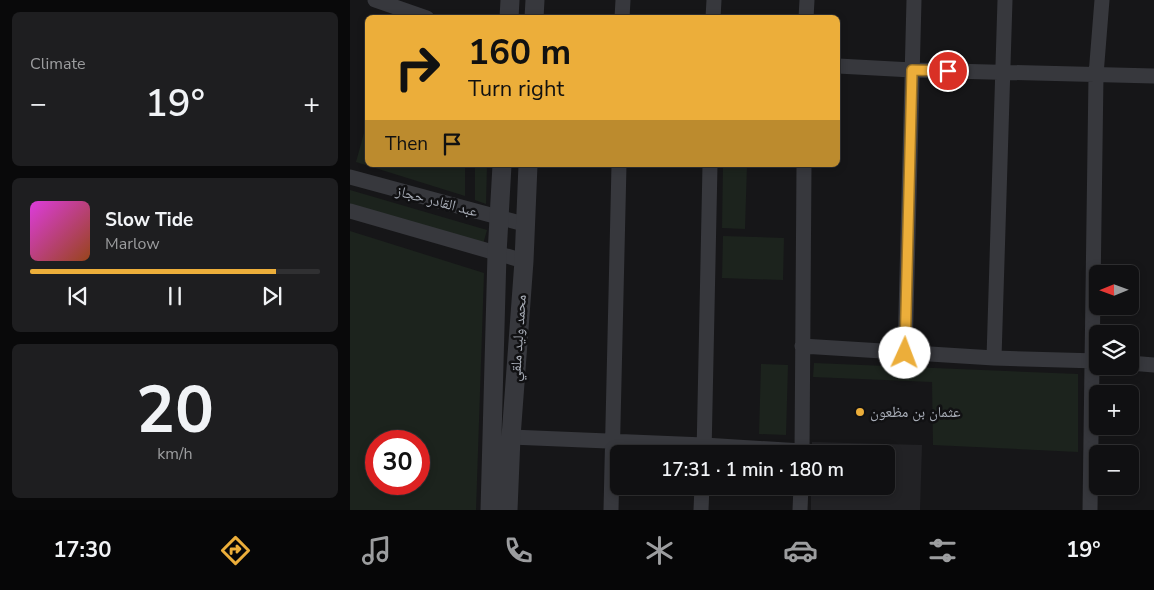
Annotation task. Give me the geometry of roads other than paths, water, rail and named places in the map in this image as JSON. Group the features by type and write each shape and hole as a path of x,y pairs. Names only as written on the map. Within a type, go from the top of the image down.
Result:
{"street":[{"path":"375,0 418,15"},
{"path":"509,15 510,0"},
{"path":"534,15 535,0"},
{"path":"622,15 623,0"},
{"path":"714,0 714,15"},
{"path":"806,15 807,0"},
{"path":"905,353 914,0"},
{"path":"994,358 1005,0"},
{"path":"1095,325 1096,75 1102,0"},
{"path":"840,66 912,70 1154,76"},
{"name":"محمد وليد ملقي","path":"490,510 497,254 502,167"},
{"name":"محمد وليد ملقي","path":"508,510 511,437 524,261 524,224 528,167"},
{"path":"611,510 619,167"},
{"path":"704,445 710,167"},
{"path":"802,445 804,167"},
{"name":"عبد القادر حجاز","path":"350,177 524,224"},
{"path":"350,211 524,261"},
{"path":"802,346 994,358 1089,361"},
{"path":"1139,363 1154,364"},
{"path":"1090,510 1095,375"},
{"path":"511,437 652,445"},
{"path":"701,510 702,495"},
{"path":"800,510 801,495"}],"place":[{"name":"عثمان بن مظعون","path":"860,412"}]}
